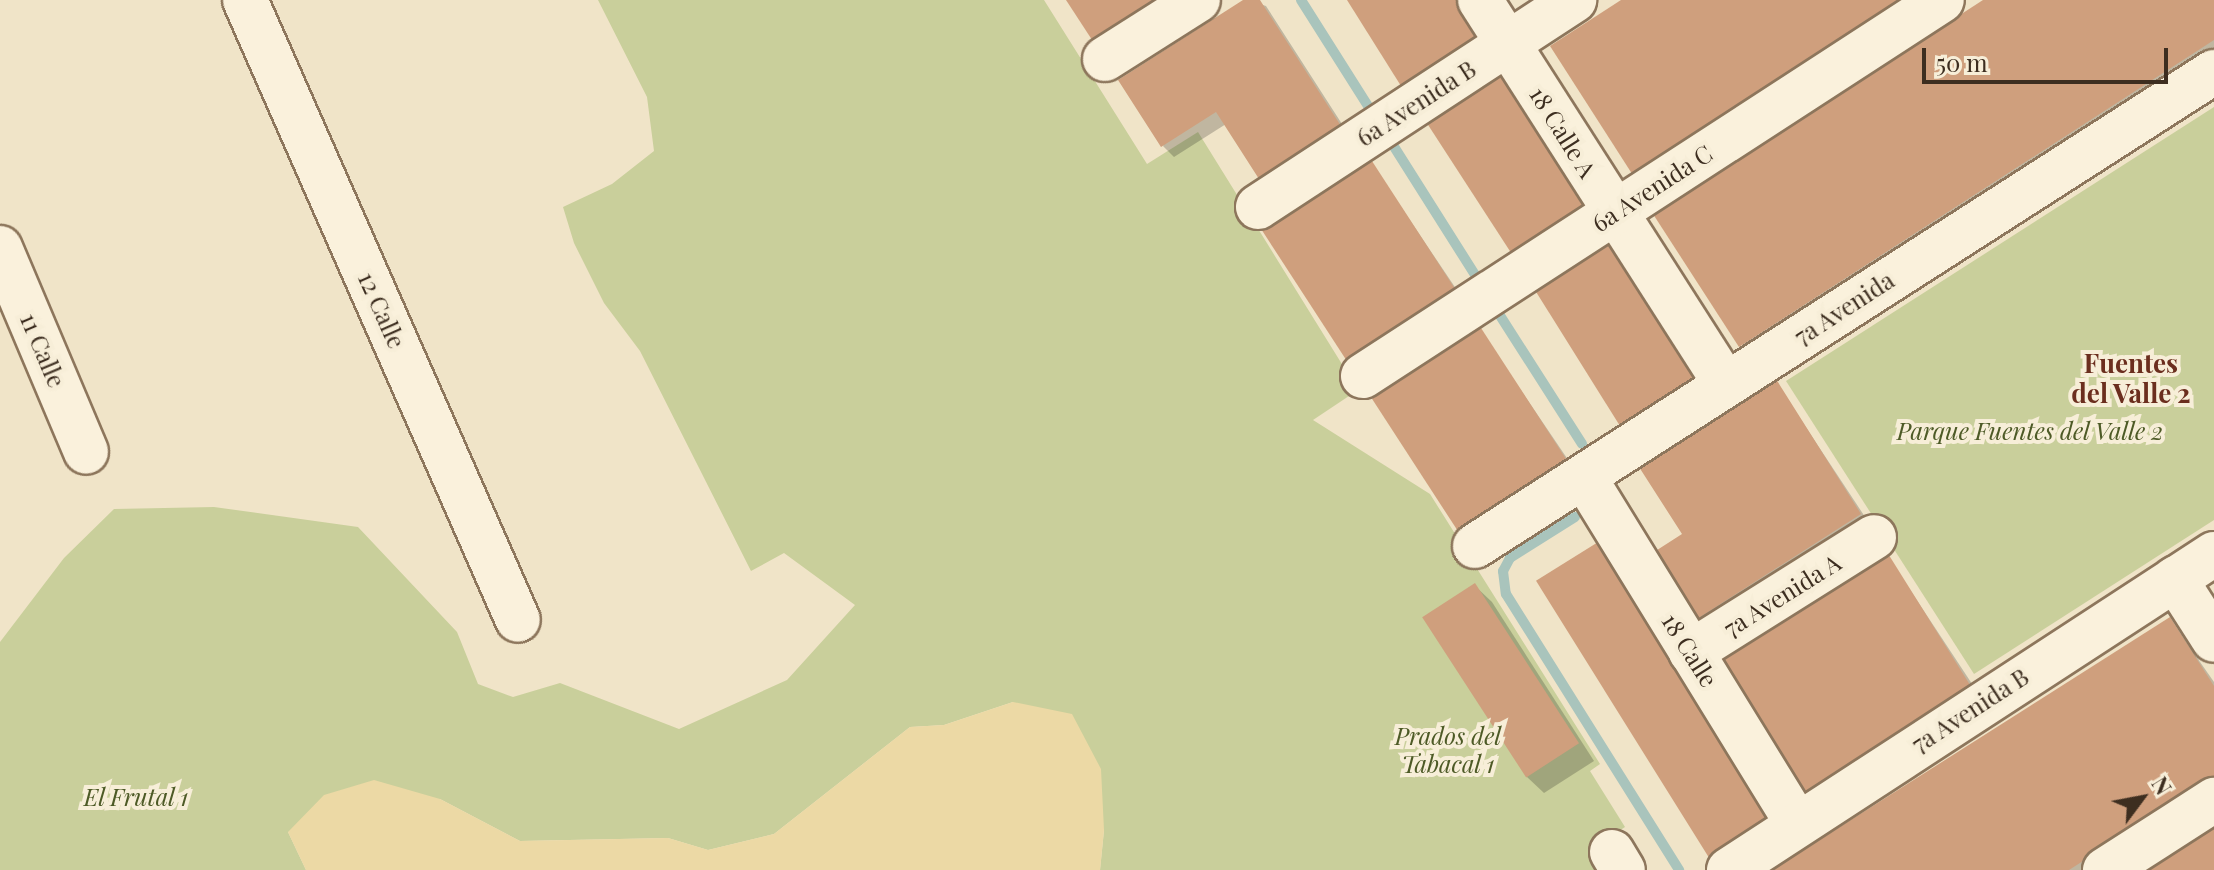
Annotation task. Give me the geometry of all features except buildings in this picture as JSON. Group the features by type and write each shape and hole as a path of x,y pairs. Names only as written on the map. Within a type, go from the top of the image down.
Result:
{"street":[{"name":"12 Calle","path":"245,0 518,620"},
{"path":"1105,59 1198,0"},
{"name":"18 Calle A","path":"1480,0 1726,384"},
{"name":"6a Avenida B","path":"1258,207 1574,0"},
{"name":"6a Avenida C","path":"1363,376 1942,0"},
{"name":"7a Avenida","path":"1475,546 2214,72"},
{"name":"11 Calle","path":"0,248 86,452"},
{"name":"18 Calle","path":"1584,477 1796,822"},
{"name":"7a Avenida A","path":"1691,652 1874,537"},
{"name":"7a Avenida B","path":"1729,870 1796,822 2214,554"},
{"path":"2175,579 2214,640"},
{"path":"2105,870 2214,800"}],"green space":[{"path":"598,0 1044,0 1147,164 1198,132 1358,390 1313,420 1430,494 1600,764 1590,771 1625,827 1589,851 1601,870 1100,870 1104,830 1013,702 944,725 910,727 774,834 708,850 668,838 520,841 440,799 288,832 306,870 0,870 0,642 64,558 114,509 214,507 358,527 457,632 478,684 513,697 560,683 679,729 787,680 855,605 784,553 751,571 640,351 604,303 574,243 563,207 612,184 654,151 647,97"},
{"name":"Parque Fuentes del Valle 2","path":"2214,107 2214,520 1974,674 1786,381"}],"sand":[{"path":"1013,702 1072,714 1101,769 1104,830 1100,870 306,870 288,832 324,795 374,780 440,799 520,841 668,838 708,850 774,834 910,727 944,725"}],"waterway":[{"path":"1301,0 1375,117"},
{"path":"1386,134 1482,286"},
{"path":"1492,303 1582,444"},
{"path":"1575,517 1510,558 1503,571 1506,594 1679,870"}],"district":[{"name":"Fuentes del Valle 2","path":"2131,378"}],"park label":[{"name":"Prados del Tabacal 1","path":"1448,750"},
{"name":"El Frutal 1","path":"136,797"}]}
